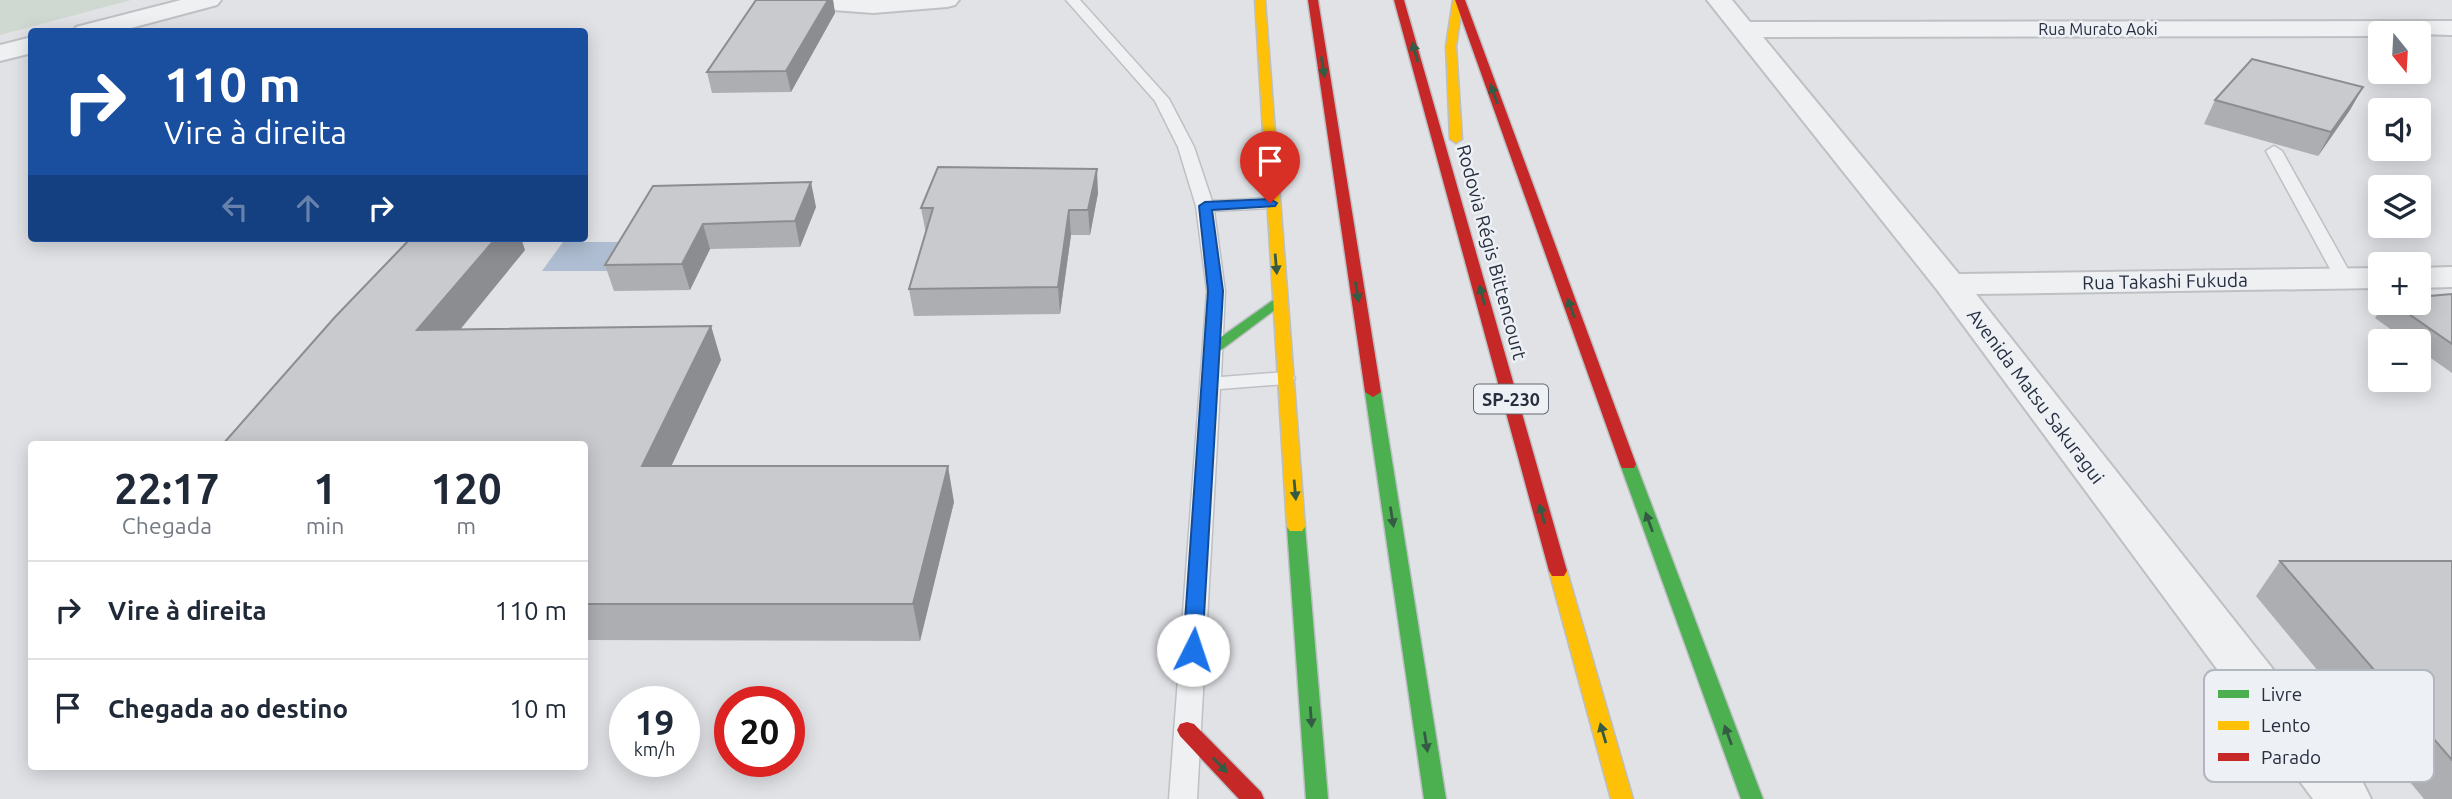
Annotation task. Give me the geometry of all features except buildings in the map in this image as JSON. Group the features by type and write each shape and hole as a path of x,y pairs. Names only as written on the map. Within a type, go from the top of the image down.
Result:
{"main road":[{"path":"1260,0 1270,203 1286,378 1317,799"},
{"path":"1313,0 1435,799"},
{"name":"Rodovia Régis Bittencourt","path":"1399,0 1622,799"},
{"path":"1459,0 1451,46 1453,104 1465,232"},
{"path":"1459,0 1752,799"},
{"path":"1212,350 1279,300"},
{"path":"1188,730 1253,799"}],"street":[{"path":"100,28 209,0"},
{"path":"793,0 873,6 947,0"},
{"name":"Avenida Matsu Sakuragui","path":"1719,0 1950,284 2245,670"},
{"path":"2240,7 2274,28"},
{"name":"Rua Murato Aoki","path":"1744,30 2452,28"},
{"path":"0,53 28,46"},
{"path":"2431,278 2452,277"},
{"name":"Rua Takashi Fukuda","path":"1950,284 2368,278"},
{"name":"Avenida Matsu Sakuragui","path":"2331,782 2344,799"}],"lane":[{"path":"1073,0 1162,99 1186,148 1205,206 1216,291 1183,799"},
{"path":"2274,151 2344,278"},
{"path":"1205,206 1270,203"},
{"path":"1210,384 1286,378"}],"shaded area":[{"path":"0,0 131,0 0,35"}],"water":[{"path":"563,242 630,242 611,271 542,271"}],"traffic: fast":[{"path":"1212,350 1279,300"},
{"path":"1373,392 1435,799"},
{"path":"1628,464 1752,799"},
{"path":"1296,527 1317,799"}],"traffic: slow":[{"path":"1260,0 1296,527"},
{"path":"1456,139 1451,46 1458,0"},
{"path":"1558,571 1622,799"}],"traffic: jam":[{"path":"1313,0 1373,392"},
{"path":"1399,0 1558,571"},
{"path":"1460,0 1628,464"},
{"path":"1187,730 1253,799"}],"route":[{"path":"1193,650 1216,291 1205,206 1270,203"}]}
